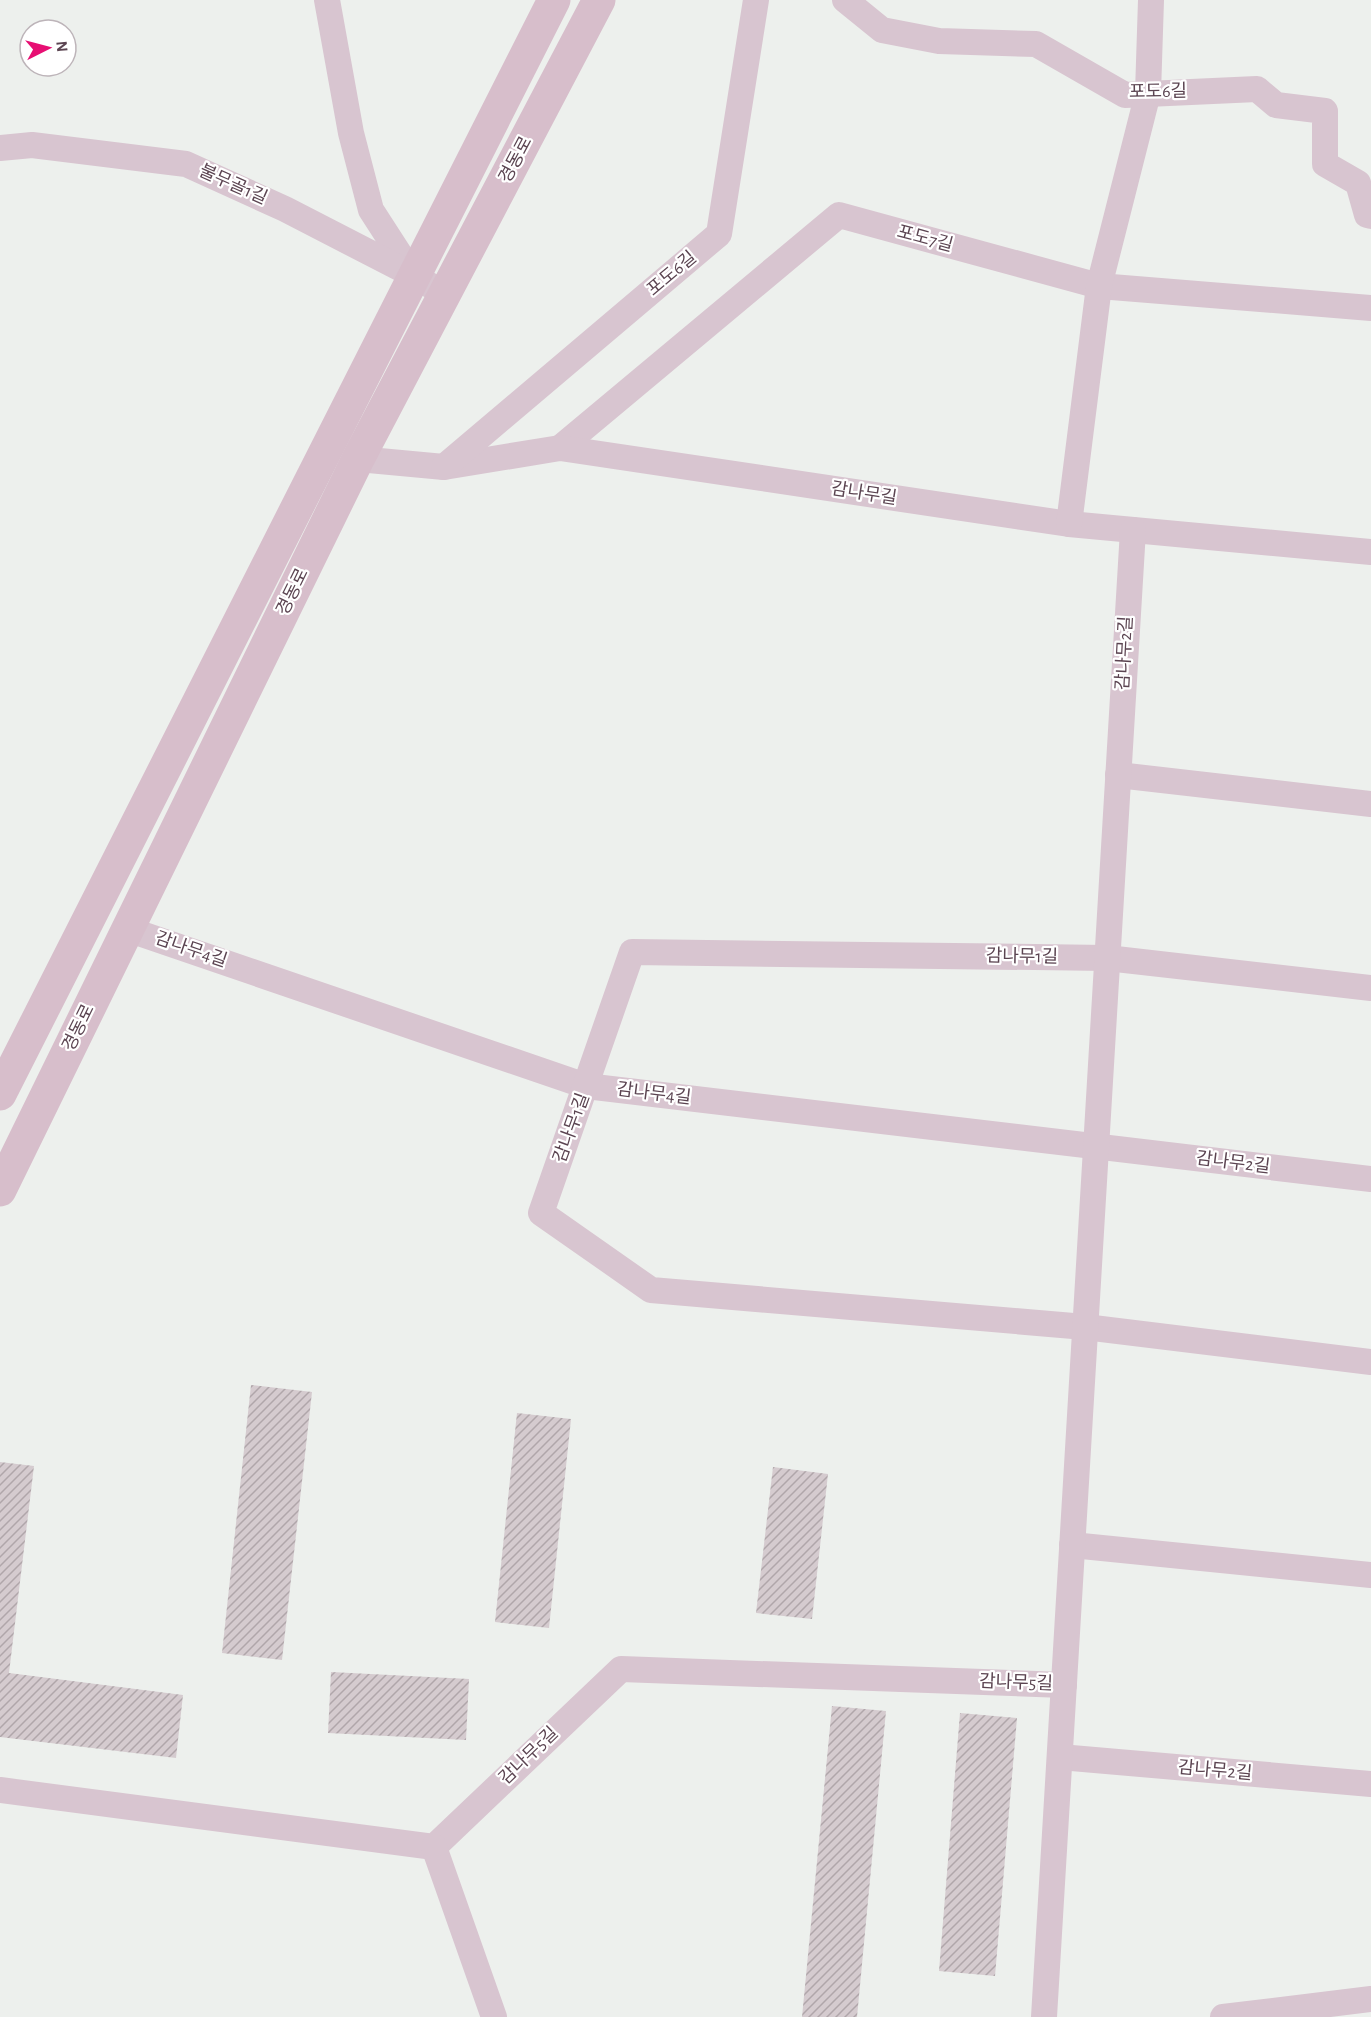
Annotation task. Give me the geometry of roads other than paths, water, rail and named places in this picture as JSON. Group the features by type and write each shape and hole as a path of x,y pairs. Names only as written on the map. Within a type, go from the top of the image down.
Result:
{"street":[{"path":"327,0 351,133 371,210 413,275"},
{"name":"경동로","path":"0,1094 554,0"},
{"name":"경동로","path":"0,1190 358,459 599,0"},
{"name":"포도6길","path":"444,467 720,234 756,0"},
{"name":"포도6길","path":"845,0 882,30 939,41 1036,44 1125,95 1257,89 1276,105 1325,111 1325,164 1358,183 1367,215 1371,216"},
{"path":"1069,524 1099,286 1148,93 1151,0"},
{"name":"불무골1길","path":"0,148 32,145 186,164 285,209 413,275 446,295"},
{"name":"포도7길","path":"560,448 839,215 1099,286 1371,308"},
{"name":"감나무길","path":"358,459 444,467 560,448 1069,524 1371,552"},
{"name":"감나무2길","path":"1044,2017 1133,530"},
{"path":"1118,775 1371,804"},
{"name":"감나무4길","path":"127,928 586,1086 1096,1146"},
{"name":"감나무1길","path":"1085,1327 651,1290 541,1214 632,952 1107,958"},
{"path":"1107,958 1371,988"},
{"name":"감나무2길","path":"1096,1146 1371,1179"},
{"path":"1085,1327 1371,1362"},
{"path":"1072,1545 1371,1575"},
{"name":"감나무5길","path":"434,1847 621,1669 1064,1685"},
{"name":"감나무2길","path":"1060,1757 1371,1784"},
{"path":"0,1790 434,1847 494,2017"},
{"path":"1223,2017 1287,2014 1371,2000"}]}
